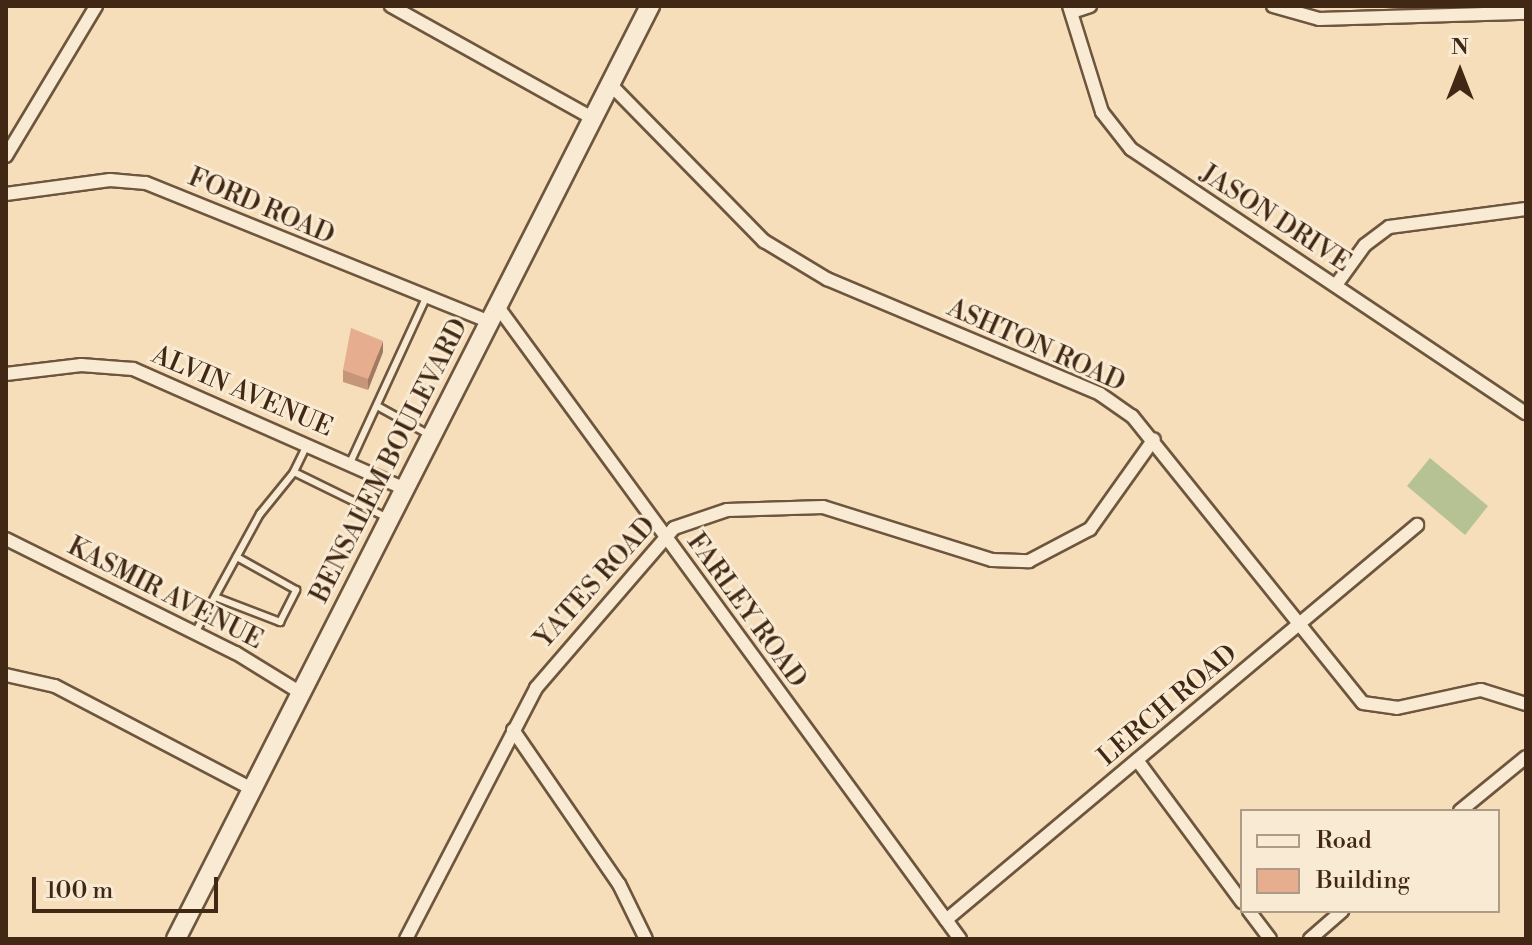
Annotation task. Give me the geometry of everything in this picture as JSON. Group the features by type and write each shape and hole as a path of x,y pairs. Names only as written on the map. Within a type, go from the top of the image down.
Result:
{"main road":[{"name":"BENSALEM BOULEVARD","path":"176,939 650,6"}],"street":[{"path":"6,156 96,6"},
{"path":"391,6 594,119"},
{"path":"1070,9 1090,6"},
{"path":"1273,6 1319,19 1526,13"},
{"name":"JASON DRIVE","path":"1070,9 1102,112 1131,149 1526,413"},
{"name":"ASHTON ROAD","path":"611,85 764,241 840,286 1112,400 1154,439 1353,695 1370,706 1397,708 1481,690 1526,704"},
{"name":"FORD ROAD","path":"6,194 110,180 146,183 426,298 494,315"},
{"path":"1336,285 1365,245 1389,227 1526,209"},
{"name":"FARLEY ROAD","path":"494,315 665,536 960,939"},
{"name":"ALVIN AVENUE","path":"6,374 125,367 308,443 405,489"},
{"name":"YATES ROAD","path":"406,939 513,730 558,657 665,536 727,510 823,507 992,560 1029,561 1061,550 1090,529 1154,439"},
{"name":"LERCH ROAD","path":"946,920 1417,525"},
{"name":"KASMIR AVENUE","path":"6,539 195,633 301,693"},
{"path":"6,675 55,686 252,789"},
{"path":"513,730 619,884 646,939"},
{"path":"1462,809 1526,757"},
{"path":"1137,760 1240,899"},
{"path":"1250,913 1270,939"},
{"path":"1310,939 1340,913"}],"lane":[{"path":"350,463 379,407 426,298"},
{"path":"379,407 432,436"},
{"path":"195,633 237,557 294,472 308,443"},
{"path":"294,472 390,519"},
{"path":"215,597 280,622 296,590 237,557"}],"green space":[{"path":"1430,458 1488,506 1465,535 1407,486"}],"building":[{"path":"351,328 383,341 368,379 343,370"}]}
